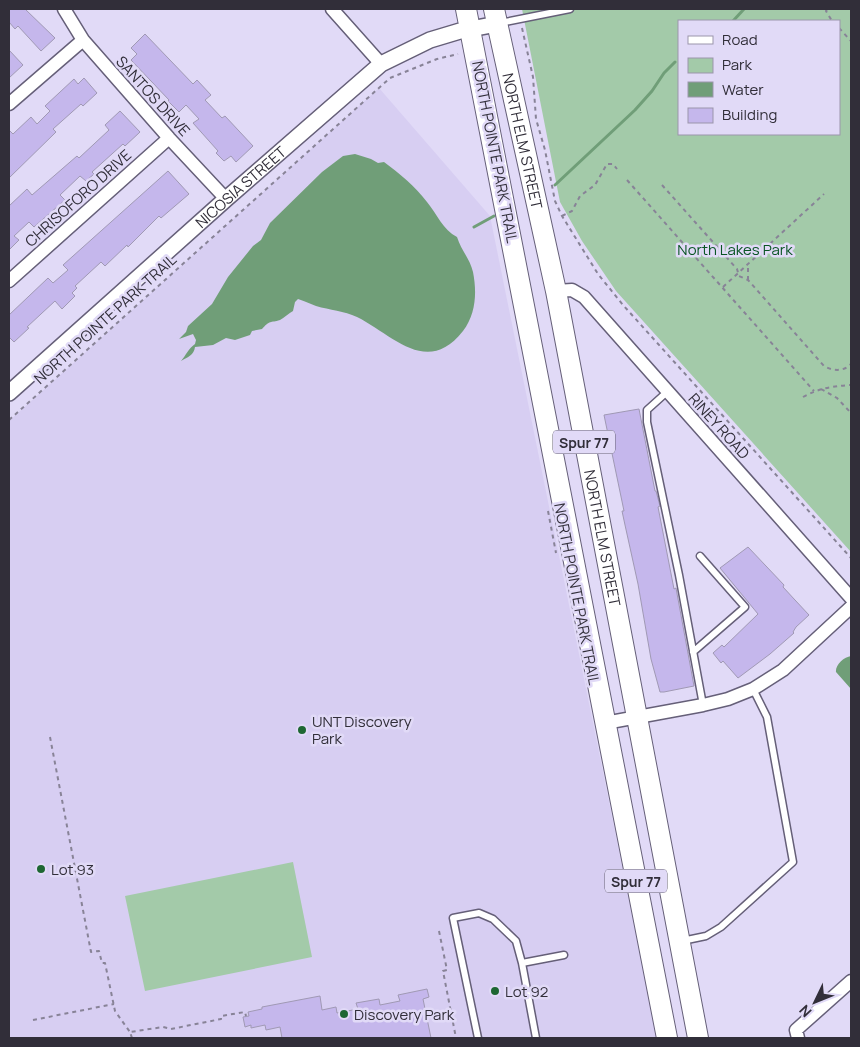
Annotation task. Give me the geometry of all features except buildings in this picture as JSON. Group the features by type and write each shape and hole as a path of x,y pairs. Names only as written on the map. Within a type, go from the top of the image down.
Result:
{"main road":[{"name":"NORTH ELM STREET","path":"466,9 668,1038"},
{"name":"NORTH ELM STREET","path":"495,16 556,291 698,1038"}],"street":[{"name":"SANTOS DRIVE","path":"64,9 83,40 169,138 226,199"},
{"path":"332,9 381,64"},
{"name":"NICOSIA STREET","path":"9,393 226,199 381,64 430,40 470,29 495,16"},
{"path":"9,104 83,40"},
{"name":"CHRISOFORO DRIVE","path":"9,281 169,138"},
{"name":"RINEY ROAD","path":"556,291 572,290 584,297 851,598"},
{"path":"605,723 703,705 728,699 753,689 783,670 851,607"},
{"path":"797,1034 851,981"}],"lane":[{"path":"495,16 570,9"},
{"path":"667,392 647,410 647,415 703,705"},
{"path":"693,652 745,607 700,556"},
{"path":"679,942 706,936 721,927 792,862 767,717 753,689"},
{"path":"478,1038 453,918 479,912 493,919 516,941 536,1038"},
{"path":"522,963 564,956"}],"path":[{"path":"827,9 826,11 831,20"},
{"path":"522,27 533,77 536,119 545,150 555,201 562,216 610,290 851,558"},
{"path":"840,29 851,41"},
{"name":"NORTH POINTE PARK TRAIL","path":"9,420 390,78 436,59 464,53"},
{"path":"562,216 572,211 580,196 595,185 607,164 613,164 617,169"},
{"path":"627,180 814,391"},
{"path":"662,185 737,269 739,276 748,280 824,366 832,370 847,368 851,364"},
{"path":"723,287 824,194"},
{"path":"748,264 748,280"},
{"path":"803,397 820,389 851,385"},
{"path":"820,389 837,398 851,413"},
{"name":"NORTH POINTE PARK TRAIL","path":"547,506 557,561"},
{"path":"50,737 91,952 99,951 102,963 105,963 115,1011 130,1032 132,1038"},
{"path":"439,931 447,970 443,971 456,1038"},
{"path":"33,1020 114,1004"},
{"path":"130,1032 164,1027 171,1029 245,1012 246,1016"}],"shaded area":[{"name":"UNT Discovery Park","path":"379,88 490,216 657,1038 9,1038 9,421"}],"green space":[{"name":"North Lakes Park","path":"522,9 851,9 851,552 616,291 582,241 560,202"},
{"path":"293,862 312,957 145,991 125,896"}],"water":[{"path":"355,154 378,163 384,162 396,171 407,180 431,207 444,226 457,237 472,267 475,287 473,310 463,331 450,344 436,351 423,352 410,348 357,317 298,299 295,302 293,311 280,320 269,323 262,329 252,331 250,335 235,340 226,338 213,345 195,347 192,354 181,361 195,344 196,340 193,334 179,339 186,332 188,326 212,304 228,277 253,246 261,240 270,223 322,172 343,156"},
{"path":"851,656 851,689 836,672 836,669 841,662"}],"waterway":[{"path":"734,20 744,9"},
{"path":"555,185 635,110 675,62"},
{"path":"474,227 494,216"}],"place":[{"name":"UNT Discovery Park","path":"302,730"},
{"name":"Lot 93","path":"41,869"},
{"name":"Lot 92","path":"495,991"},
{"name":"Discovery Park","path":"344,1014"}]}
